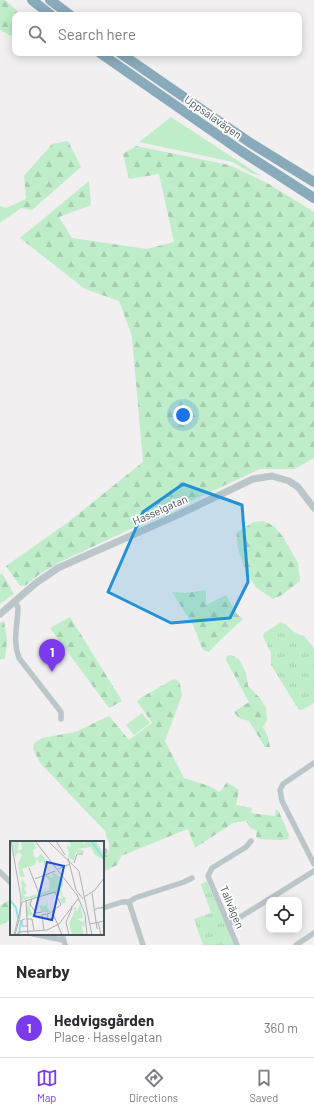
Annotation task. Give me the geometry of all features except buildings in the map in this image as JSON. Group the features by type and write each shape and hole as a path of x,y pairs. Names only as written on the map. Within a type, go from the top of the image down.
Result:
{"highway":[{"path":"32,0 47,12"},
{"path":"50,0 66,12"},
{"name":"Uppsalavägen","path":"104,56 241,151 314,198"},
{"name":"Uppsalavägen","path":"124,56 249,142 314,182"}],"street":[{"name":"Hasselgatan","path":"0,614 36,582 58,568 182,513 253,479 272,476 289,482 298,487 314,508"},
{"path":"14,601 18,607 14,637 19,658 61,712 61,719"},
{"path":"314,763 283,784 280,790 282,801 314,864"},
{"name":"Tallvägen","path":"237,945 208,876 212,868 246,847 251,841"},
{"path":"229,924 314,871"},
{"path":"0,872 10,881"},
{"path":"104,908 122,902 129,902 135,898 192,878"},
{"path":"129,902 143,945"},
{"path":"296,945 314,933"},
{"path":"38,935 63,940"}],"highlighted area":[{"path":"183,484 242,505 248,582 230,618 171,623 108,592 143,512"}],"green space":[{"path":"0,0 5,0 19,12 12,12 11,36 0,30"},
{"path":"171,117 261,176 251,173 233,162 139,142"},
{"path":"68,141 81,167 32,210 21,208 0,223 0,206 6,208 26,199 24,176 52,144"},
{"path":"136,146 229,165 267,183 314,212 314,458 295,469 260,469 64,560 41,573 26,585 20,586 6,566 67,523 143,462 132,336 119,301 85,289 20,238 89,181 91,205 59,217 72,238 147,249 174,242 159,174 129,179 123,154"},
{"path":"263,521 274,526 283,537 298,563 300,581 282,595 273,599 257,588 253,583 242,562 237,539 237,532 254,522"},
{"path":"2,573 14,594 0,604 0,574"},
{"path":"206,590 206,605 226,595 237,614 243,619 209,652 203,650 193,625 172,592 186,593"},
{"path":"70,617 122,701 109,708 50,628"},
{"path":"4,621 7,641 5,659 0,659 0,623"},
{"path":"281,622 294,632 305,637 314,648 314,703 302,710 299,710 271,665 271,653 263,637 264,633"},
{"path":"231,655 239,659 246,673 248,686 260,698 266,708 267,720 263,727 268,737 270,747 265,747 249,721 239,718 234,712 249,702 226,660 227,656"},
{"path":"174,679 178,681 182,695 165,741 184,778 209,786 220,792 227,782 239,790 236,805 252,808 251,813 275,816 276,809 279,812 289,835 288,839 259,839 256,837 257,831 251,828 246,821 233,823 195,848 188,829 121,856 117,865 104,872 104,855 109,852 109,843 105,831 41,764 33,749 34,743 42,738 75,732 109,716 129,740 152,723 137,701"},
{"path":"142,713 150,723 134,735 126,725"},
{"path":"207,881 234,945 203,945 194,919 211,913 201,884"},
{"path":"10,900 10,920 0,925 0,907"}],"place":[{"name":"Hedvigsgården","path":"52,672"}]}
